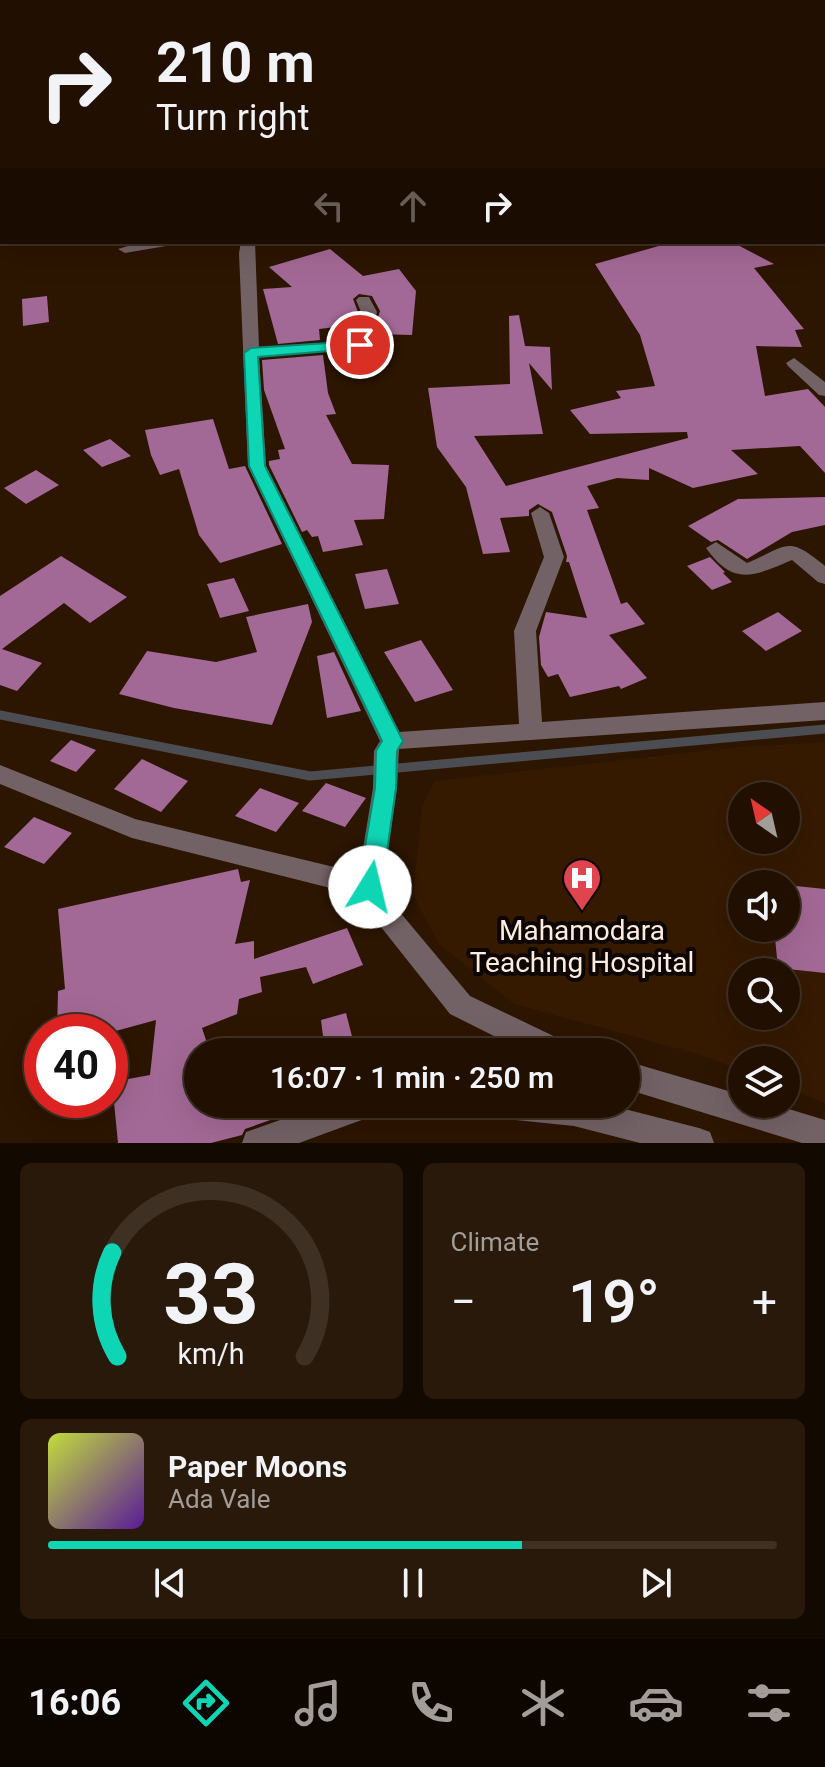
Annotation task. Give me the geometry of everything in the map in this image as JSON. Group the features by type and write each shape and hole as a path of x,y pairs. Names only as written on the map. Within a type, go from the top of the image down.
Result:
{"street":[{"path":"125,249 154,244"},
{"path":"248,244 257,466 389,746 370,887 390,919 460,1005 527,1038"},
{"path":"251,353 360,345 369,312 364,300"},
{"path":"794,363 825,391"},
{"path":"531,730 525,631 554,557 540,513"},
{"path":"716,548 740,569 749,570 794,551 825,577"},
{"path":"389,746 531,730 729,722 825,711"},
{"path":"0,774 132,828 370,887"},
{"path":"640,1079 825,1135"},
{"path":"257,1143 328,1118"},
{"path":"601,1118 699,1143"}],"shaded area":[{"name":"Mahamodara Teaching Hospital","path":"825,742 825,1103 800,1093 800,1046 728,1046 728,1066 701,1055 514,1004 439,944 413,895 422,807 434,781 739,747"}],"building":[{"path":"666,244 736,244 774,264 754,268 804,329 795,330 802,347 756,346 765,396 808,389 825,407 825,473 800,446 731,450 758,474 693,488 649,468 649,480 617,478 587,486 599,508 587,510 621,604 627,602 645,624 609,635 647,678 621,689 619,686 570,697 558,674 548,677 541,665 539,637 546,612 587,618 552,512 538,504 529,510 529,516 500,518 510,552 483,554 466,487 437,447 428,388 510,384 509,316 519,315 525,346 550,347 552,390 529,363 543,434 474,436 506,486 688,438 687,432 590,434 570,410 621,398 616,391 655,386 640,335 595,264"},
{"path":"330,249 363,276 399,269 416,291 412,335 373,334 380,311 372,296 359,294 353,299 358,312 354,325 319,329 320,340 278,344 263,289 292,287 269,267"},
{"path":"47,296 49,322 23,326 22,299"},
{"path":"323,355 328,393 336,414 326,415 352,464 389,465 384,519 354,520 363,545 323,552 318,536 312,537 307,530 302,532 269,465 269,461 280,459 278,450 285,449 264,390 262,360"},
{"path":"213,419 229,469 245,466 282,544 220,563 199,535 179,469 160,475 145,430"},
{"path":"110,439 131,456 102,467 83,450"},
{"path":"36,470 59,485 26,504 4,488"},
{"path":"825,497 825,525 792,532 747,559 718,540 711,542 688,526 738,499"},
{"path":"61,556 127,597 90,623 64,603 2,649 42,663 17,691 0,685 0,596"},
{"path":"710,557 732,582 712,590 687,566"},
{"path":"387,569 399,604 365,609 355,574"},
{"path":"234,578 249,611 220,618 207,584"},
{"path":"308,604 312,622 272,725 174,708 119,694 147,651 216,662 257,652 246,617"},
{"path":"778,612 802,631 766,651 742,631"},
{"path":"421,640 453,690 415,702 384,652"},
{"path":"334,652 361,711 327,718 317,656"},
{"path":"71,740 96,750 76,772 50,761"},
{"path":"142,759 188,781 161,812 114,789"},
{"path":"326,783 366,798 345,827 302,811"},
{"path":"260,788 299,803 276,832 235,816"},
{"path":"34,817 72,833 44,864 4,847"},
{"path":"238,869 241,882 250,880 235,944 254,941 254,959 347,928 363,965 313,984 306,967 260,977 262,992 239,999 237,1014 202,1028 205,1038 184,1038 184,1118 276,1118 245,1129 242,1135 211,1143 118,1143 116,1118 128,1118 128,1079 150,1075 156,1020 128,1028 128,1014 57,1014 58,991 65,989 58,909"},
{"path":"800,886 825,889 825,973 800,970 800,958 777,958 775,942 800,942"},
{"path":"346,1013 352,1038 323,1038 321,1020"}],"waterway":[{"path":"0,715 310,776 825,729"}],"place":[{"name":"Mahamodara Teaching Hospital","path":"582,912"}],"route":[{"path":"360,345 251,353 257,466 392,741 386,751 385,788 370,887"}]}
